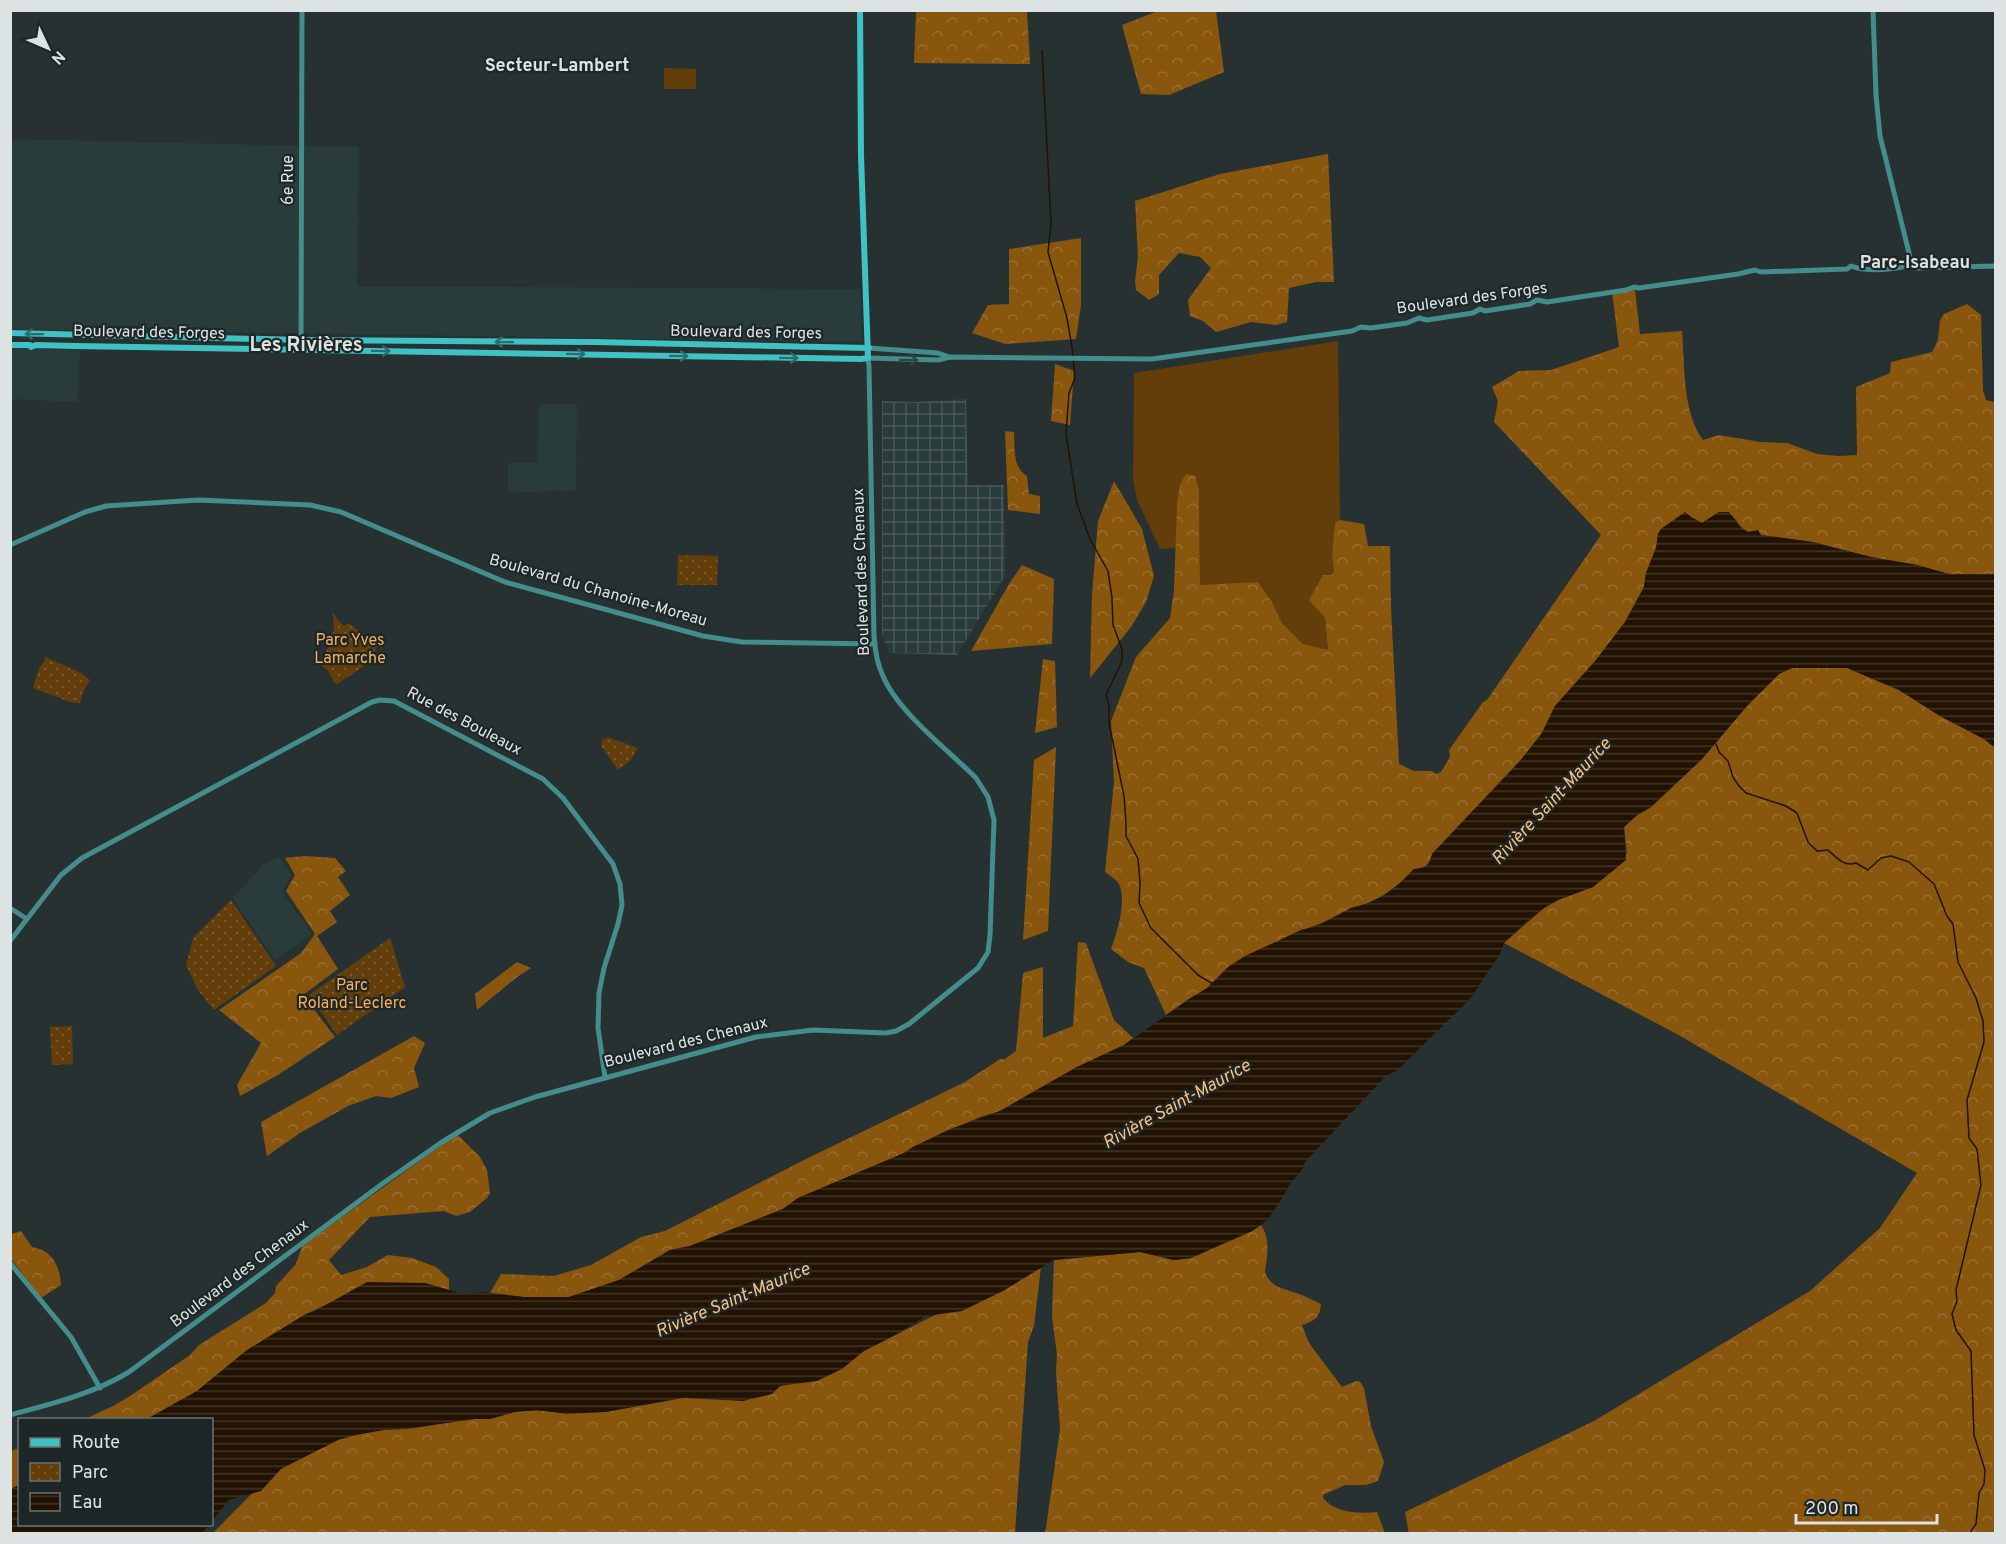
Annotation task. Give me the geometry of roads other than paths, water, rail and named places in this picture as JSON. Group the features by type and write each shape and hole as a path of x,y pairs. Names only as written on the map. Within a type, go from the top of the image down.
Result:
{"main road":[{"name":"Boulevard des Chenaux","path":"860,10 868,358"},
{"name":"Boulevard des Forges","path":"10,333 302,340 869,348"},
{"name":"Boulevard des Forges","path":"10,345 868,358"}],"street":[{"name":"6e Rue","path":"302,10 302,350"},
{"path":"1873,10 1880,136 1912,265"},
{"name":"Boulevard des Forges","path":"868,358 1138,360 1165,358 1352,331 1361,327 1371,328 1407,323 1414,319 1427,320 1473,313 1480,309 1485,311 1519,306 1537,300 1547,302 1755,270 1761,272 1847,269 1851,266 1859,269 1899,268 1912,265 1917,268 1995,266"},
{"path":"540,342 540,353"},
{"name":"Boulevard des Forges","path":"869,348 938,353 950,357"},
{"name":"Boulevard des Chenaux","path":"10,1415 100,1388 122,1377 382,1184 468,1126 507,1106 605,1077 773,1034 813,1030 894,1032 909,1024 964,981 983,962 988,952 994,830 994,816 990,800 976,778 896,698 882,675 875,644 868,358"},
{"name":"Boulevard du Chanoine-Moreau","path":"10,545 85,512 106,506 198,500 310,505 341,512 505,582 698,635 742,642 875,644"},
{"name":"Rue des Bouleaux","path":"10,941 61,875 82,858 372,702 394,701 543,779 563,798 613,864 621,884 622,905 599,993 598,1028 605,1077"},
{"path":"10,908 27,919"},
{"path":"10,1263 71,1337 100,1388"}],"water":[{"name":"Rivière Saint-Maurice","path":"1685,512 1702,523 1719,512 1729,512 1748,532 1758,530 1761,535 1812,542 1949,574 1995,574 1995,748 1984,739 1940,716 1899,690 1847,668 1792,668 1779,674 1747,706 1702,759 1651,807 1624,827 1626,860 1593,887 1558,900 1544,908 1504,943 1500,954 1470,999 1400,1068 1384,1078 1305,1162 1268,1219 1252,1231 1191,1258 1174,1260 1140,1252 1054,1260 1003,1291 962,1311 926,1316 864,1351 842,1369 817,1381 780,1386 772,1394 743,1401 683,1398 606,1412 567,1414 537,1410 515,1412 490,1419 384,1430 338,1440 281,1469 261,1491 229,1500 213,1520 213,1418 149,1418 197,1391 247,1350 306,1314 367,1282 425,1283 463,1294 481,1292 524,1297 569,1297 619,1280 670,1250 690,1246 783,1209 798,1198 904,1153 950,1129 1000,1111 1077,1067 1124,1045 1206,989 1228,967 1245,956 1383,896 1414,869 1426,866 1432,854 1520,761 1542,733 1555,706 1596,660 1625,622 1644,587 1646,573 1661,529"},
{"path":"18,1486 18,1526 208,1526 201,1534 11,1533 11,1489"}],"waterway":[{"path":"1042,50 1051,224 1048,252 1067,318 1075,378 1069,393 1066,434 1077,504 1090,539 1108,571 1113,625 1122,649 1122,661 1106,695 1109,704 1109,723 1124,796 1126,836 1138,859 1139,903 1151,928 1198,975 1213,984"},
{"path":"1716,744 1719,752 1728,761 1733,777 1739,786 1746,793 1786,806 1797,813 1808,842 1817,851 1828,850 1844,863 1856,863 1868,870 1881,858 1891,856 1909,862 1934,884 1947,916 1953,924 1958,962 1976,998 1983,1021 1984,1042 1967,1100 1969,1138 1977,1149 1981,1185 1956,1290 1957,1301 1952,1314 1956,1330 1971,1351 1974,1435 1985,1470 1984,1484 1979,1493 1976,1524 1969,1534"}],"district":[{"name":"Secteur-Lambert","path":"557,66"},
{"name":"Parc-Isabeau","path":"1915,263"},
{"name":"Les Rivières","path":"306,346"}],"park label":[{"name":"Parc Yves Lamarche","path":"350,650"},
{"name":"Parc Roland-Leclerc","path":"352,995"}]}
